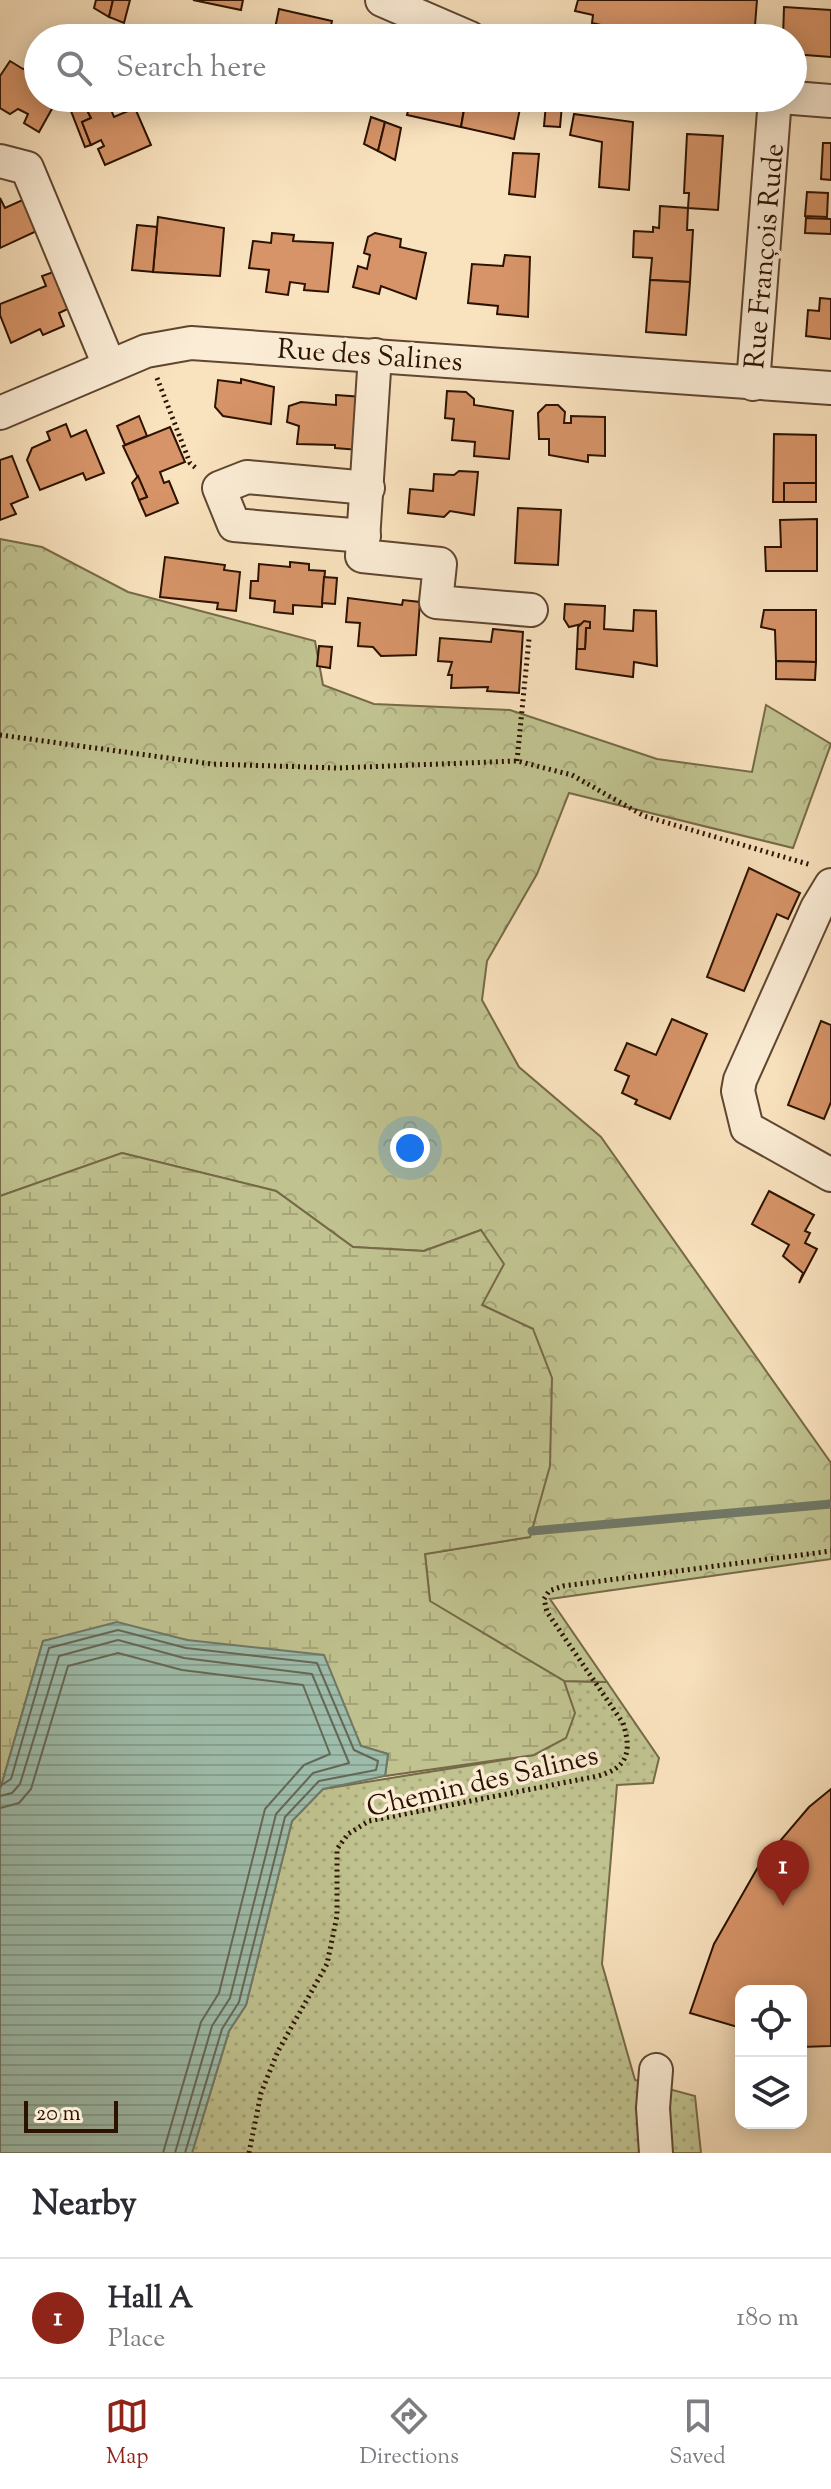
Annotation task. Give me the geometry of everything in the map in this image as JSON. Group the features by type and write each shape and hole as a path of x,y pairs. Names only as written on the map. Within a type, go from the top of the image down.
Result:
{"street":[{"path":"382,0 438,24"},
{"path":"807,99 831,101"},
{"name":"Rue François Rude","path":"774,112 753,384 831,388"},
{"path":"0,161 27,168 109,365"},
{"name":"Rue des Salines","path":"0,413 146,351 191,343 753,384"},
{"path":"375,355 362,556 440,564 436,602 531,610"},
{"path":"364,536 234,525 219,488 247,477 368,488"},
{"path":"824,876 817,908 738,1091 747,1128 831,1175"},
{"path":"656,2070 653,2108 656,2153"}],"path":[{"path":"146,351 190,463 219,488"},
{"path":"517,761 531,610"},
{"path":"0,735 212,764 337,768 517,761 572,775 644,816 824,876"},
{"name":"Chemin des Salines","path":"249,2153 261,2093 327,1964 337,1916 337,1849 348,1834 369,1821 598,1776 613,1772 624,1764 629,1744 623,1723 547,1612 544,1599 549,1591 563,1586 831,1551"}],"green space":[{"path":"0,539 42,547 128,592 315,641 323,685 374,704 510,710 657,759 752,772 766,705 831,744 793,848 569,793 537,874 487,961 482,1000 519,1067 601,1137 831,1463 831,1559 550,1599 607,1682 564,1681 430,1602 425,1554 530,1537 533,1329 482,1305 481,1230 424,1251 353,1247 276,1191 122,1153 0,1196"},
{"path":"122,1153 276,1191 353,1247 424,1251 481,1230 504,1264 482,1305 533,1329 552,1378 550,1466 530,1537 425,1554 430,1601 564,1681 575,1713 566,1738 534,1755 385,1776 388,1754 361,1746 353,1729 187,1640 134,1633 96,1633 43,1641 0,1790 0,1196"},
{"path":"564,1681 607,1682 659,1758 653,1783 617,1785 602,1964 635,2080 695,2096 701,2153 192,2153 229,2031 246,2005 292,1821 323,1789 534,1755 574,1713"}],"water":[{"path":"117,1622 187,1640 324,1655 361,1746 388,1754 385,1776 323,1789 292,1821 246,2005 229,2031 192,2153 0,2153 0,1790 43,1641"}],"building":[{"path":"96,0 113,0 109,17 94,8"},
{"path":"113,0 130,0 124,23 109,17"},
{"path":"193,0 243,0 241,10"},
{"path":"578,0 757,0 755,24 596,24 592,23 593,15 575,11"},
{"path":"784,7 831,10 831,57 807,55 807,24 783,24"},
{"path":"279,9 332,21 331,24 276,24"},
{"path":"10,61 24,69 24,112 18,109 10,114 0,108 0,76"},
{"path":"24,112 50,112 39,132 24,123 28,114"},
{"path":"71,112 88,112 91,118 82,122 91,145 85,147"},
{"path":"88,112 112,112 114,117 137,112 151,145 105,165 98,149 104,146 101,140 91,145 82,122 91,118"},
{"path":"408,112 464,112 461,127 407,115"},
{"path":"464,112 519,112 514,139 461,127"},
{"path":"545,112 561,112 560,127 544,126"},
{"path":"574,114 633,122 629,190 599,187 602,142 570,135"},
{"path":"371,117 385,122 378,151 364,144"},
{"path":"385,122 401,128 395,160 378,151"},
{"path":"687,134 723,136 718,210 688,208 689,193 684,193"},
{"path":"823,143 831,143 831,180 821,179"},
{"path":"513,153 539,154 535,197 509,194"},
{"path":"807,192 828,193 827,217 805,216"},
{"path":"0,198 5,208 27,198 41,229 0,248"},
{"path":"660,206 688,208 687,230 693,230 690,282 650,280 652,258 633,257 634,231 653,232 653,227 659,228"},
{"path":"158,217 224,228 220,276 153,272"},
{"path":"806,218 831,219 831,234 805,233"},
{"path":"137,225 157,227 153,272 132,270"},
{"path":"272,233 294,235 293,241 333,243 328,292 304,290 305,284 290,282 288,295 266,292 269,270 249,268 253,241 271,243"},
{"path":"375,233 401,239 400,247 426,253 416,299 381,286 379,294 353,287 358,266 367,269 370,255 364,253 368,237"},
{"path":"505,255 530,257 528,317 497,314 498,306 468,303 472,264 503,266"},
{"path":"59,270 74,306 59,313 64,326 43,335 40,329 11,343 0,315 0,304 46,286 42,276"},
{"path":"650,280 690,282 686,335 646,332"},
{"path":"820,298 831,299 831,339 806,336 808,310 819,311"},
{"path":"241,379 274,387 271,424 223,416 215,407 218,380 241,383"},
{"path":"447,391 466,392 474,399 474,405 513,411 509,459 474,456 475,442 452,440 454,419 445,418"},
{"path":"336,395 363,397 359,450 335,448 335,445 297,444 299,426 287,422 289,406 301,402 336,405"},
{"path":"546,405 558,405 565,412 564,423 571,423 571,416 605,417 605,456 588,455 588,462 549,455 549,439 539,439 538,413"},
{"path":"139,416 147,436 125,445 117,426"},
{"path":"66,424 71,437 86,430 104,473 86,480 83,473 40,490 27,460 32,448 50,440 47,432"},
{"path":"170,427 185,462 160,472 164,483 169,481 178,503 146,516 139,500 147,497 123,446"},
{"path":"774,434 816,435 816,483 784,483 784,502 773,502"},
{"path":"12,456 28,497 11,504 16,514 0,520 0,460"},
{"path":"459,471 478,472 474,515 450,511 444,517 408,513 410,489 433,491 434,474 454,475"},
{"path":"138,476 147,497 139,500 132,483"},
{"path":"784,483 816,483 816,502 784,502"},
{"path":"518,508 561,510 558,565 515,563"},
{"path":"817,519 817,571 766,571 765,547 781,547 780,520"},
{"path":"165,557 225,565 224,570 240,572 236,611 217,609 218,603 160,597"},
{"path":"290,562 309,564 309,570 325,571 322,607 293,605 293,614 274,612 275,601 250,598 251,581 258,581 259,564 290,567"},
{"path":"324,577 337,578 335,604 322,603"},
{"path":"348,598 402,605 403,600 420,602 416,655 381,656 373,647 358,646 360,623 346,622"},
{"path":"565,604 605,606 604,629 633,631 634,610 656,611 657,666 634,662 633,677 576,669 577,649 585,649 586,628 590,628 590,622 569,627 564,619"},
{"path":"764,610 816,610 816,662 776,661 775,630 761,627"},
{"path":"584,621 590,622 590,628 586,628 585,649 577,649 578,627"},
{"path":"493,629 523,632 519,693 487,691 488,687 451,688 452,675 448,675 452,662 438,661 440,638 491,642"},
{"path":"319,646 332,647 330,668 317,666"},
{"path":"776,661 816,662 815,680 776,679"},
{"path":"749,868 800,893 788,919 777,914 744,991 707,977"},
{"path":"672,1019 707,1034 670,1119 635,1104 637,1100 622,1093 629,1076 615,1070 627,1043 656,1055"},
{"path":"821,1021 831,1025 831,1102 824,1119 788,1105"},
{"path":"769,1191 814,1215 805,1231 810,1233 805,1243 817,1249 799,1283 803,1273 783,1256 789,1245 752,1224"},
{"path":"831,1789 831,2046 807,2047 807,1985 735,1985 735,2026 690,2013 714,1944 758,1867 809,1807"}],"waterway":[{"path":"532,1531 831,1504"}],"place":[{"name":"Hall A","path":"783,1906"}]}
